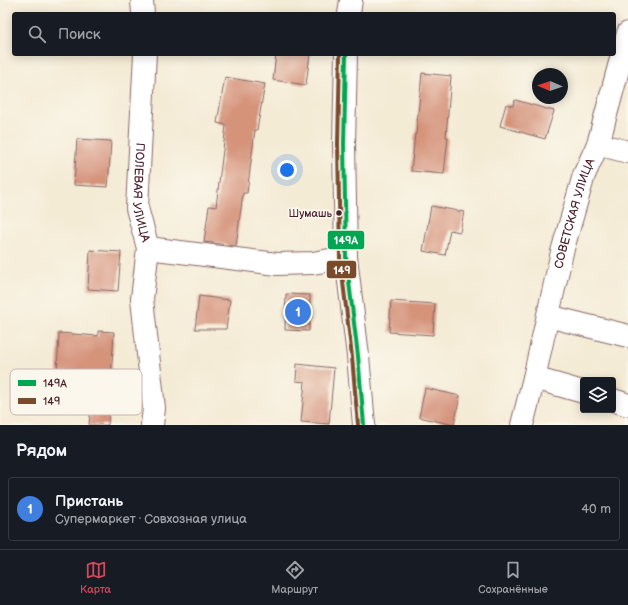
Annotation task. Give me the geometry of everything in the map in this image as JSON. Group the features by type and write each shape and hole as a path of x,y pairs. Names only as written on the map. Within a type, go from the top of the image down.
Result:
{"street":[{"path":"142,0 143,12"},
{"path":"349,12 351,0"},
{"name":"СОВЕТСКАЯ УЛИЦА","path":"522,425 562,252 584,174 598,144 628,33"},
{"name":"ПОЛЕВАЯ УЛИЦА","path":"145,56 137,208 148,248 142,299 154,408 152,425"},
{"path":"346,56 344,144 346,257 358,356 364,425"},
{"path":"598,144 628,152"},
{"path":"148,248 277,264 313,263 346,257"},
{"path":"548,316 628,336"},
{"path":"531,388 580,392"},
{"path":"616,401 628,405"}],"building":[{"path":"276,56 310,56 306,85 273,80"},
{"path":"422,73 451,76 446,137 448,137 444,174 411,171"},
{"path":"225,77 265,84 257,130 255,130 247,193 243,193 236,246 204,242 209,206 216,207 226,125 217,123"},
{"path":"515,100 554,111 545,139 500,126 506,104 513,106"},
{"path":"77,139 111,141 108,187 74,185"},
{"path":"431,206 464,212 460,232 450,230 445,255 423,251"},
{"path":"90,250 121,252 118,291 88,289"},
{"path":"286,294 310,295 309,331 285,330"},
{"path":"199,296 230,300 226,329 195,329"},
{"path":"391,301 435,304 433,335 389,332"},
{"path":"98,331 114,332 112,369 57,369 59,333 98,336"},
{"path":"297,364 334,368 329,424 301,422 305,382 296,381"},
{"path":"425,388 460,396 454,425 419,417"},
{"path":"90,415 109,415 108,425 89,425"}],"transit line":[{"name":"149","path":"340,56 338,144 340,257 352,357 358,425"},
{"name":"149А","path":"346,56 344,144 346,257 358,356 364,425"}],"place":[{"name":"Шумашь","path":"339,213"},
{"name":"Пристань","path":"298,312"}]}
